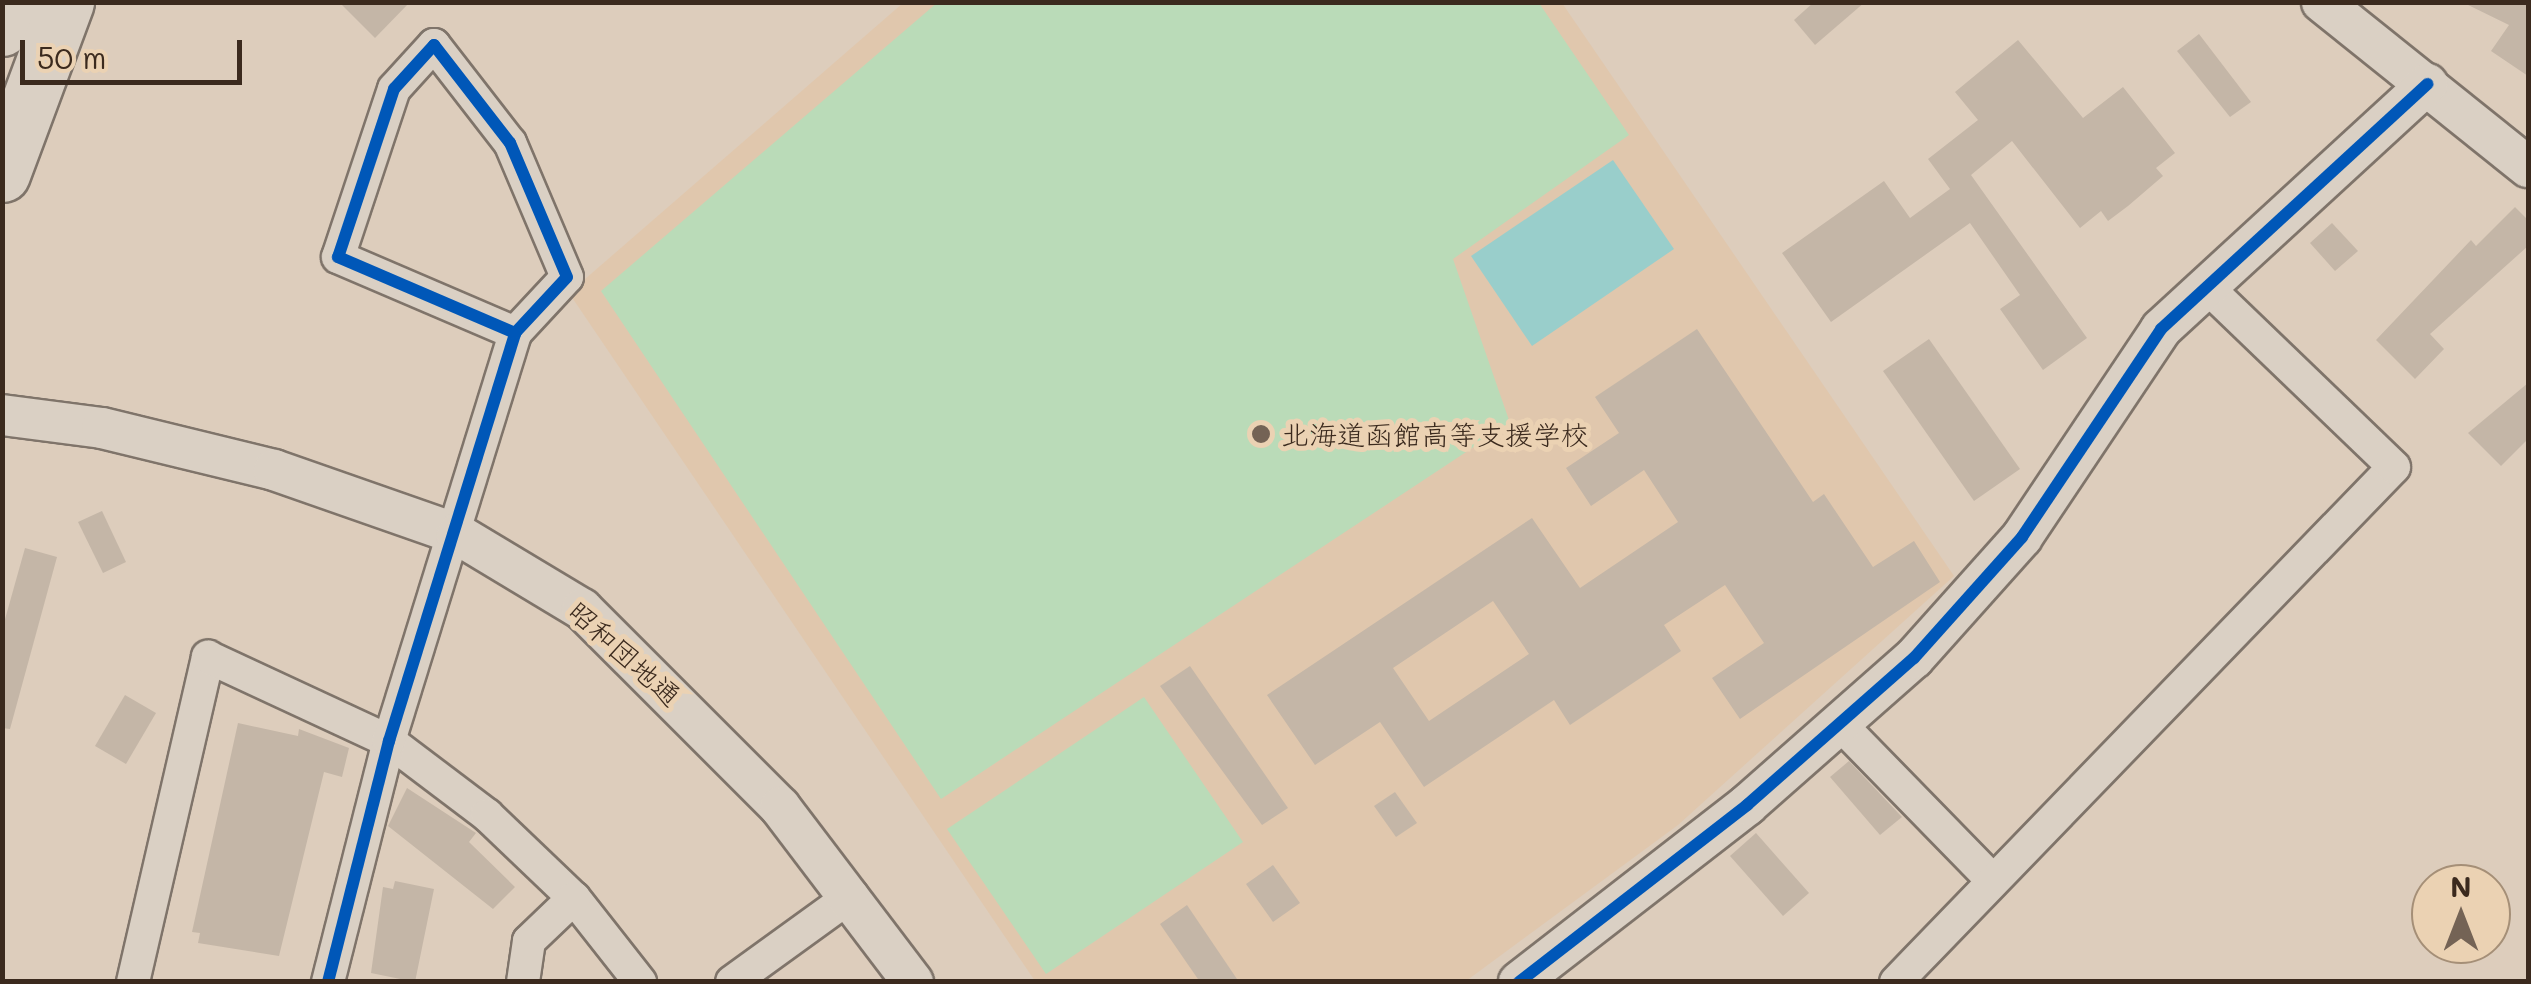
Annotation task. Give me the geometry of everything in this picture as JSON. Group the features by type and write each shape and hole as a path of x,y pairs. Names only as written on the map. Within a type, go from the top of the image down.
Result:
{"highway":[{"path":"2,28 12,2"},
{"path":"2,174 66,2"}],"street":[{"path":"2322,2 2528,167"},
{"path":"328,982 388,740 457,534 515,333 568,277 510,143 434,46 394,88 338,258 515,333"},
{"path":"1518,982 1914,658 2022,538 2108,401 2204,285 2427,84"},
{"path":"1896,982 1991,878 2394,468 2204,285"},
{"name":"昭和団地通","path":"2,415 102,428 274,470 457,534 582,609 780,806 852,896 913,982"},
{"path":"133,982 208,657 388,740 487,815 574,898 640,982"},
{"path":"1839,723 1991,878"},
{"path":"732,982 852,896"},
{"path":"523,982 529,941 574,898"}],"shaded area":[{"name":"北海道函館高等支援学校","path":"903,3 1562,3 1954,576 1678,825 1466,981 1035,981 569,293"}],"green space":[{"path":"938,2 1539,3 1629,135 1453,259 1510,423 941,799 601,291"},
{"path":"1144,697 1243,842 1046,974 947,829"}],"water":[{"path":"1613,160 1674,249 1532,346 1471,256"}],"building":[{"path":"339,2 410,2 375,38"},
{"path":"1814,2 1865,2 1815,45 1794,20"},
{"path":"2462,2 2528,2 2528,76 2491,51 2509,25"},
{"path":"2199,34 2251,102 2230,117 2177,51"},
{"path":"2018,40 2083,118 2123,87 2175,153 2156,168 2163,176 2128,206 2108,221 2101,211 2080,228 2012,141 1971,175 2087,338 2043,370 2000,309 2020,295 1970,223 1831,322 1782,253 1884,181 1910,218 1950,189 1928,159 1978,120 1955,92"},
{"path":"2515,207 2528,220 2528,246 2430,334 2444,349 2415,379 2376,340 2471,240 2476,246"},
{"path":"2332,223 2358,251 2335,271 2310,243"},
{"path":"1697,329 1813,502 1824,494 1873,567 1914,541 1940,582 1740,719 1712,678 1764,643 1725,585 1664,625 1681,651 1570,725 1554,700 1424,787 1380,722 1315,765 1267,695 1532,518 1580,588 1678,522 1644,470 1591,506 1566,468 1619,433 1595,397","holes":["1493,601 1529,654 1429,721 1393,668"]},
{"path":"1929,339 2020,469 1974,501 1883,371"},
{"path":"2528,383 2528,439 2501,466 2468,433"},
{"path":"102,511 126,562 103,573 78,522"},
{"path":"25,548 57,557 10,729 2,728 2,630"},
{"path":"1190,666 1288,808 1262,825 1160,686"},
{"path":"125,695 156,713 126,764 95,746"},
{"path":"238,723 298,736 299,729 349,748 342,777 324,772 279,956 198,943 200,933 192,932"},
{"path":"1849,761 1902,817 1880,835 1830,777"},
{"path":"407,788 476,833 469,842 515,887 493,909 388,826"},
{"path":"1395,792 1417,823 1396,837 1374,806"},
{"path":"1756,833 1809,893 1783,916 1730,856"},
{"path":"1273,865 1300,903 1273,922 1246,884"},
{"path":"395,881 434,889 415,982 371,973 383,887 393,889"},
{"path":"1187,905 1239,982 1200,982 1160,924"}],"cycle path":[{"path":"328,982 389,741 515,333 567,277 510,143 434,45 394,89 338,257 515,333"},
{"path":"1519,982 1747,805 1914,658 2022,537 2161,329 2427,84"}],"place":[{"name":"北海道函館高等支援学校","path":"1261,434"}]}
